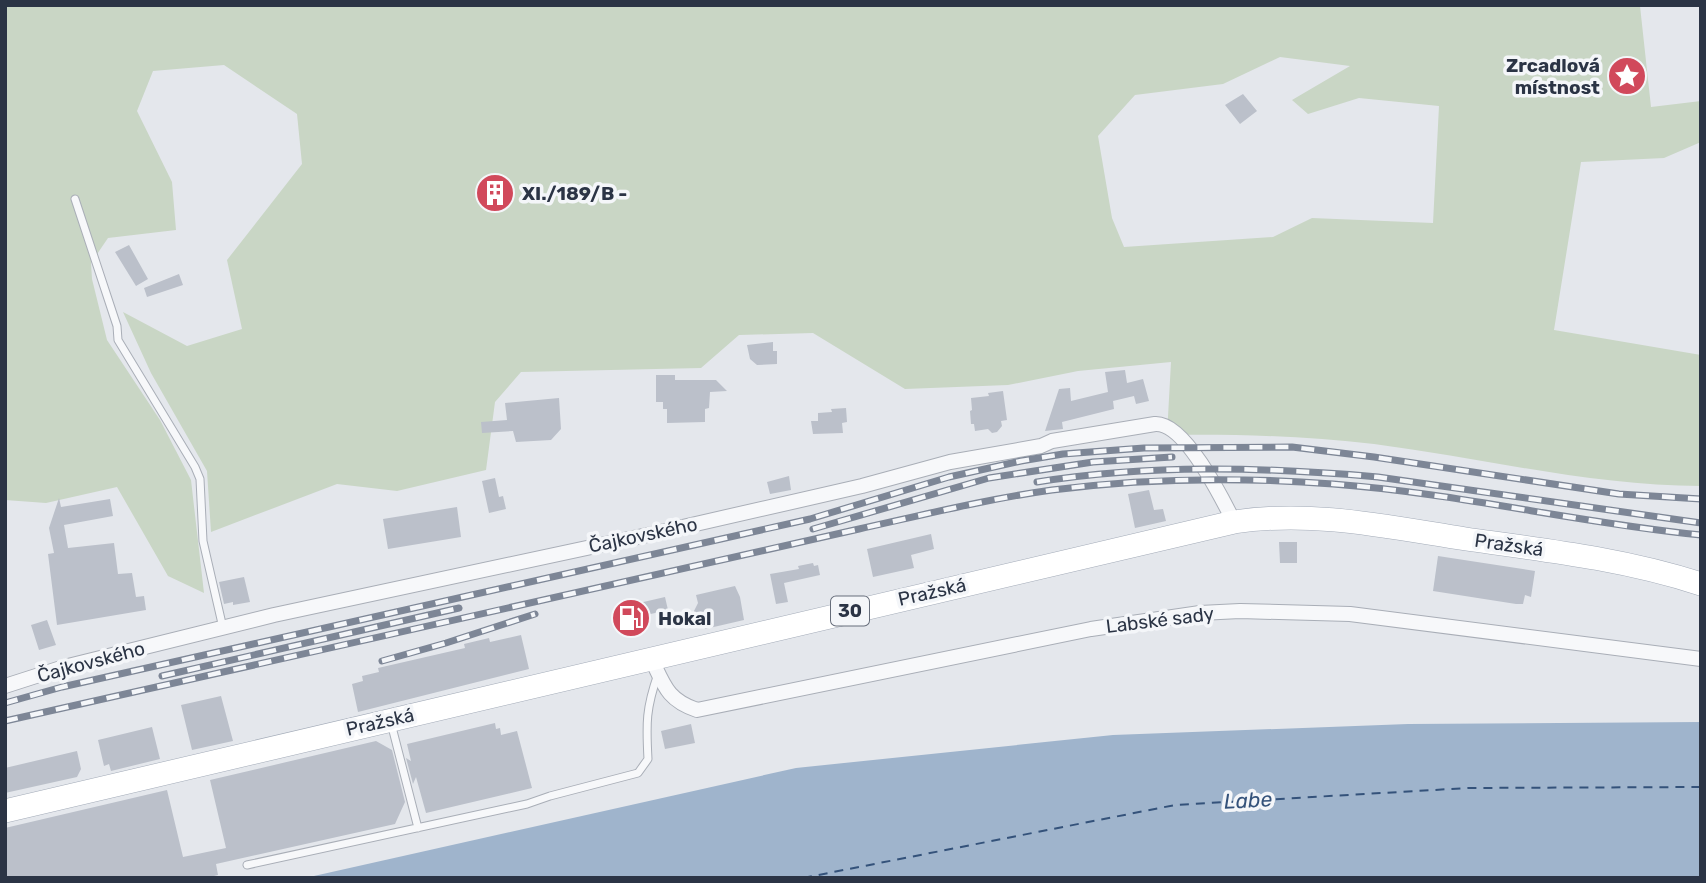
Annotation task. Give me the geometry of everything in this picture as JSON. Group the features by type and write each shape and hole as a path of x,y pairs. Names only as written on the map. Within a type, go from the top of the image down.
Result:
{"main road":[{"name":"Pražská","path":"5,811 390,719 654,665 1234,522 1264,518 1323,517 1608,560 1690,578"}],"street":[{"name":"Čajkovského","path":"5,686 64,667 223,628 862,486 950,462 1155,424 1170,427 1183,440 1217,488 1234,522"},
{"name":"Labské sady","path":"654,665 667,692 680,704 697,710 1091,629 1200,613 1251,611 1350,614 1701,659"}],"lane":[{"path":"75,199 117,326 118,340 195,467 200,480 203,541 223,628"},
{"path":"247,865 527,804 638,773 649,759 646,720 654,665"},
{"path":"390,719 418,828"}],"green space":[{"path":"5,5 1644,5 1640,6 1651,107 1701,101 1701,142 1664,158 1581,162 1554,330 1701,355 1701,486 1660,485 1578,476 1348,441 1271,436 1167,435 1171,362 1078,371 1008,385 905,389 813,333 739,335 701,368 521,372 495,402 486,470 397,491 337,484 211,532 207,471 151,373 123,312 187,346 242,329 227,260 302,164 297,114 224,65 153,71 137,111 172,182 176,230 108,238 91,263 92,279 107,340 160,420 191,480 204,593 168,576 117,487 46,503 5,500","holes":["1280,57 1350,66 1292,100 1308,114 1359,98 1439,106 1433,223 1312,218 1273,237 1124,247 1112,218 1098,136 1135,95 1223,84"]}],"water":[{"name":"Labe","path":"1701,722 1701,878 305,878 796,768 1113,735 1408,724"}],"building":[{"path":"1243,94 1257,111 1240,124 1225,105"},
{"path":"129,245 148,279 136,286 115,252"},
{"path":"179,274 183,285 147,297 144,288"},
{"path":"773,342 773,351 777,351 777,364 757,365 750,359 747,345"},
{"path":"1125,370 1127,383 1143,379 1149,401 1136,404 1134,396 1113,401 1114,409 1062,422 1063,429 1045,431 1059,389 1070,388 1071,401 1108,392 1105,372"},
{"path":"656,375 675,375 675,380 716,380 727,391 710,392 709,408 705,409 705,422 667,423 667,409 663,409 663,402 656,402"},
{"path":"1003,391 1007,420 1001,421 1002,426 997,432 992,433 988,429 975,431 974,424 971,424 971,398"},
{"path":"559,398 561,429 551,440 516,442 513,431 482,433 481,422 507,420 505,403"},
{"path":"846,408 847,422 842,423 843,433 813,434 811,421 818,421 818,413"},
{"path":"789,476 791,490 770,494 767,482"},
{"path":"495,478 499,497 503,496 506,509 489,513 482,481"},
{"path":"1149,490 1154,510 1163,509 1166,521 1135,528 1128,494"},
{"path":"59,498 61,507 110,499 113,516 64,525 68,548 114,543 118,574 132,573 136,597 144,596 146,610 57,625 48,554 54,553 49,528"},
{"path":"457,507 461,537 388,549 383,519"},
{"path":"931,534 934,549 911,555 914,568 873,577 867,549"},
{"path":"1279,542 1297,542 1297,563 1280,563"},
{"path":"1438,556 1535,571 1531,597 1525,595 1523,604 1516,604 1433,591"},
{"path":"813,563 814,566 818,565 820,575 784,583 788,602 776,604 770,574 799,569 798,566"},
{"path":"244,577 250,602 224,604 219,582"},
{"path":"735,586 744,620 705,629 703,621 695,616 698,603 696,595"},
{"path":"665,597 668,610 629,619 626,606"},
{"path":"47,620 56,645 39,650 31,625"},
{"path":"521,635 529,669 358,712 352,684 363,681 362,676 379,672 378,668 465,648 464,644 489,638 490,642"},
{"path":"221,696 233,741 192,750 181,705"},
{"path":"495,723 496,729 500,728 501,735 517,731 532,788 426,813 416,777 413,784 406,758 411,761 407,744"},
{"path":"691,724 695,743 665,749 661,731"},
{"path":"152,727 160,759 111,771 109,764 104,766 98,740"},
{"path":"376,741 392,750 405,802 395,824 216,864 218,875 206,878 5,878 5,828 167,790 183,857 226,848 210,780"},
{"path":"77,751 81,769 77,777 5,793 5,768"}],"ferry route":[{"path":"803,878 1175,805 1468,788 1701,787"}],"railway":[{"path":"5,703 62,687 810,519 949,477 1063,454 1144,448 1292,447 1619,494 1701,499"},
{"path":"813,529 989,478 1093,462 1172,457"},
{"path":"1037,482 1164,470 1250,469 1335,474 1378,477 1701,523"},
{"path":"5,721 955,508 1087,486 1192,480 1333,484 1425,494 1701,535"},
{"path":"162,676 459,608"},
{"path":"382,661 535,614"}],"place":[{"name":"Zrcadlová místnost","path":"1627,76"},
{"name":"XI./189/B -","path":"495,193"},
{"name":"Hokal","path":"631,618"}]}
